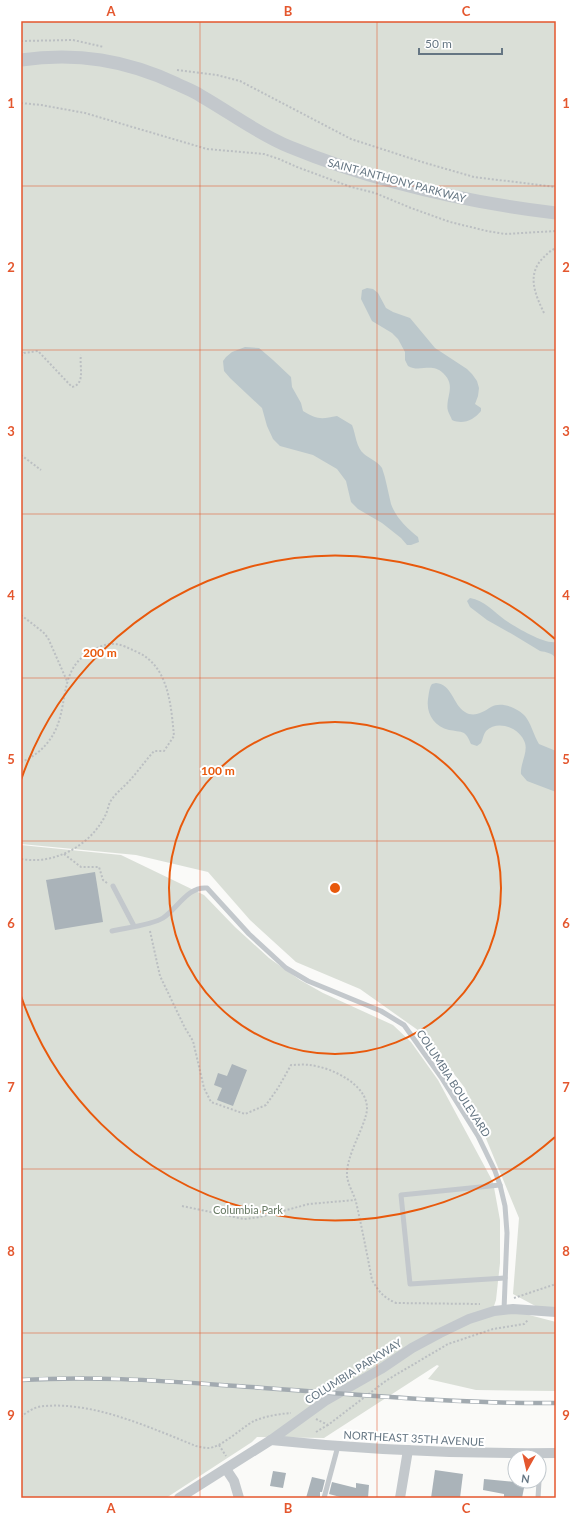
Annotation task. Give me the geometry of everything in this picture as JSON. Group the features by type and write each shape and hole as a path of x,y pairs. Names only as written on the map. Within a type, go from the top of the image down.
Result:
{"street":[{"name":"SAINT ANTHONY PARKWAY","path":"21,60 40,57 78,57 111,61 146,71 200,95 254,130 289,147 330,162 375,176 460,198 556,213"},
{"name":"COLUMBIA PARKWAY","path":"179,1498 271,1440 325,1401 381,1369 412,1348 469,1319 494,1311 513,1309 556,1312"},
{"name":"NORTHEAST 35TH AVENUE","path":"271,1440 408,1450 507,1453"},
{"path":"400,1498 408,1450"},
{"path":"226,1469 234,1481 239,1498"}],"lane":[{"path":"113,886 134,926"},
{"name":"COLUMBIA BOULEVARD","path":"112,931 162,919 191,892 201,887 207,888 249,934 286,968 308,981 381,1011 404,1025 441,1077 478,1136 496,1171 505,1206 507,1233 504,1310"},
{"path":"500,1186 401,1195 410,1284 505,1278"},
{"path":"324,1498 338,1446"}],"path":[{"path":"21,41 73,40 110,48"},
{"path":"174,70 217,75 240,81 351,139 422,162 474,177 556,187"},
{"path":"21,103 85,113 207,149 264,154 351,188 375,193 450,222 487,231 505,234 556,231"},
{"path":"544,313 537,298 533,276 534,269 540,260 552,249 556,248"},
{"path":"21,356 24,353 38,351 72,387 76,386 80,380 81,355"},
{"path":"21,455 41,470"},
{"path":"21,615 43,632 48,638 68,682"},
{"path":"21,762 38,753 55,732 72,670 85,653 105,644 118,644 145,656 162,675 171,706 174,736 164,751 154,751 132,778 111,800 105,817 80,846 56,857 31,861 21,859"},
{"path":"64,854 81,867 99,867 103,880 113,886"},
{"path":"148,923 160,976 185,1028 193,1041 204,1088 211,1102 245,1114 266,1105 291,1065 309,1065 329,1070 350,1079 363,1094 367,1104 366,1114 351,1155 347,1177 355,1200 372,1280 378,1291 386,1298 396,1303 482,1304"},
{"path":"182,1206 244,1219 260,1217 309,1204 355,1200"},
{"path":"514,1298 556,1284"},
{"path":"316,1432 328,1425 387,1380 448,1344 493,1328 524,1324 528,1322 529,1318"},
{"path":"21,1417 29,1410 44,1406 66,1406 110,1414 196,1446 209,1448 219,1445 240,1429 256,1420 292,1412"},
{"path":"319,1420 328,1425"},
{"path":"219,1445 227,1457"}],"green space":[{"path":"21,21 556,21 556,1317 513,1294 519,1218 465,1088 422,1033 360,989 296,962 250,920 208,872 136,855 21,844"},
{"name":"Columbia Park","path":"21,845 121,855 204,895 235,927 269,958 300,980 323,993 393,1025 411,1042 438,1080 493,1182 500,1220 500,1263 494,1306 556,1322 556,1391 476,1390 428,1379 439,1366 437,1365 324,1438 257,1437 252,1442 166,1498 21,1498"}],"shaded area":[{"path":"367,288 373,289 378,293 386,308 410,318 435,348 467,369 472,374 477,381 479,388 475,404 481,408 481,411 475,417 464,422 452,420 447,406 450,387 447,378 443,373 434,368 412,368 408,366 405,360 405,352 398,339 392,333 372,321 361,299 362,290"},
{"path":"245,347 259,348 291,377 292,387 301,403 303,411 320,418 337,416 352,425 361,451 382,468 391,504 396,514 418,537 419,542 407,545 401,538 382,523 358,509 351,502 346,481 337,469 313,455 280,446 273,439 267,426 262,408 224,371 223,361 226,357 232,352"},
{"path":"470,598 480,601 505,620 537,638 556,642 556,659 551,654 540,651 487,620 470,607 467,601"},
{"path":"436,683 446,687 461,709 468,714 478,714 495,705 509,706 522,713 529,722 539,744 556,751 556,792 527,781 521,774 526,747 522,738 514,729 502,726 491,727 486,731 481,743 477,746 471,744 464,733 439,726 432,719 428,710 430,687 432,684"}],"building":[{"path":"95,872 103,922 55,930 46,880"},
{"path":"232,1064 247,1070 233,1106 217,1100 222,1088 214,1085 218,1073 227,1076"},
{"path":"435,1470 463,1474 460,1498 431,1498"},
{"path":"273,1471 286,1473 283,1488 270,1486"},
{"path":"312,1477 325,1480 322,1492 320,1492 320,1498 306,1498"},
{"path":"484,1479 507,1481 507,1489 524,1489 522,1498 504,1498 504,1494 483,1490"},
{"path":"332,1482 356,1488 356,1483 369,1485 368,1498 344,1498 329,1494"}],"railway":[{"path":"21,1380 71,1378 146,1380 430,1400 556,1403"}]}
